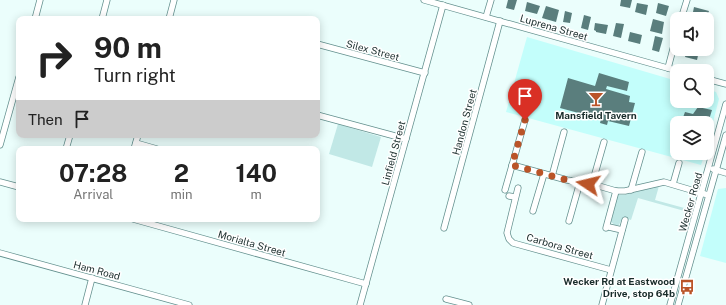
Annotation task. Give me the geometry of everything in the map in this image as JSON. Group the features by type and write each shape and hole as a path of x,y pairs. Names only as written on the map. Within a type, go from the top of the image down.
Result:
{"street":[{"path":"36,16 40,0"},
{"path":"103,16 107,0"},
{"path":"170,16 174,0"},
{"name":"Luprena Street","path":"424,0 668,68"},
{"path":"486,17 491,0"},
{"path":"683,12 686,0"},
{"name":"Linfield Street","path":"360,305 443,5"},
{"name":"Handon Street","path":"444,228 500,21"},
{"name":"Silex Street","path":"320,45 425,73"},
{"path":"668,68 671,56"},
{"path":"714,81 726,84"},
{"path":"0,145 16,88"},
{"name":"Wecker Road","path":"670,305 726,104"},
{"path":"320,116 406,139"},
{"path":"505,190 525,120"},
{"path":"552,176 564,132"},
{"name":"Wecker Road","path":"678,305 726,135"},
{"path":"592,184 604,142"},
{"path":"631,190 642,152"},
{"path":"673,184 679,163"},
{"path":"512,165 616,191 624,192 664,182 708,195"},
{"path":"709,168 726,173"},
{"path":"533,211 544,174"},
{"path":"0,182 16,187"},
{"path":"569,221 580,182"},
{"name":"Carbora Street","path":"518,188 512,197 506,233 513,243 611,270"},
{"path":"616,191 608,228 622,230"},
{"path":"602,305 625,220"},
{"name":"Morialta Street","path":"144,222 366,284"},
{"name":"Ham Road","path":"0,253 189,305"},
{"path":"85,305 92,278"},
{"path":"446,299 469,305"}],"shaded area":[{"path":"527,37 670,79 670,108 714,108 714,91 716,92 719,99 714,118 714,116 670,116 670,157 506,112"},
{"path":"338,124 381,137 372,167 329,154"},
{"path":"683,160 703,160 701,165"},
{"path":"659,186 655,200 688,209 688,212 638,198 631,220 623,217 619,225 615,225 611,222 618,195 624,195"},
{"path":"726,188 726,263 700,256 718,189"}],"building":[{"path":"508,0 517,0 514,10 506,8"},
{"path":"621,0 632,0 630,8 620,6"},
{"path":"527,2 540,6 537,14 525,11"},
{"path":"637,3 648,5 646,15 635,12"},
{"path":"658,3 669,6 666,16 656,13"},
{"path":"546,6 559,10 556,22 542,18"},
{"path":"694,7 709,11 709,12 693,12"},
{"path":"565,11 572,13 570,23 563,22"},
{"path":"584,15 591,17 588,30 581,28"},
{"path":"653,19 664,22 662,34 650,31"},
{"path":"595,23 608,25 606,34 596,32 594,30"},
{"path":"616,23 624,24 621,38 613,36"},
{"path":"630,32 642,35 640,44 628,41"},
{"path":"655,36 663,38 659,52 652,50"},
{"path":"685,56 698,56 697,60"},
{"name":"Mansfield Tavern","path":"599,73 629,82 627,91 607,86 606,89 630,96 629,102 635,103 629,126 608,121 607,125 600,123 601,119 560,108 568,78 595,86"},
{"path":"697,108 712,110 710,116 684,116 685,112 693,114"}],"place":[{"name":"Mansfield Tavern","path":"596,99"},
{"name":"Wecker Rd at Eastwood Drive, stop 64b","path":"687,287"}],"route":[{"path":"525,120 512,165 567,180 588,184"}]}
